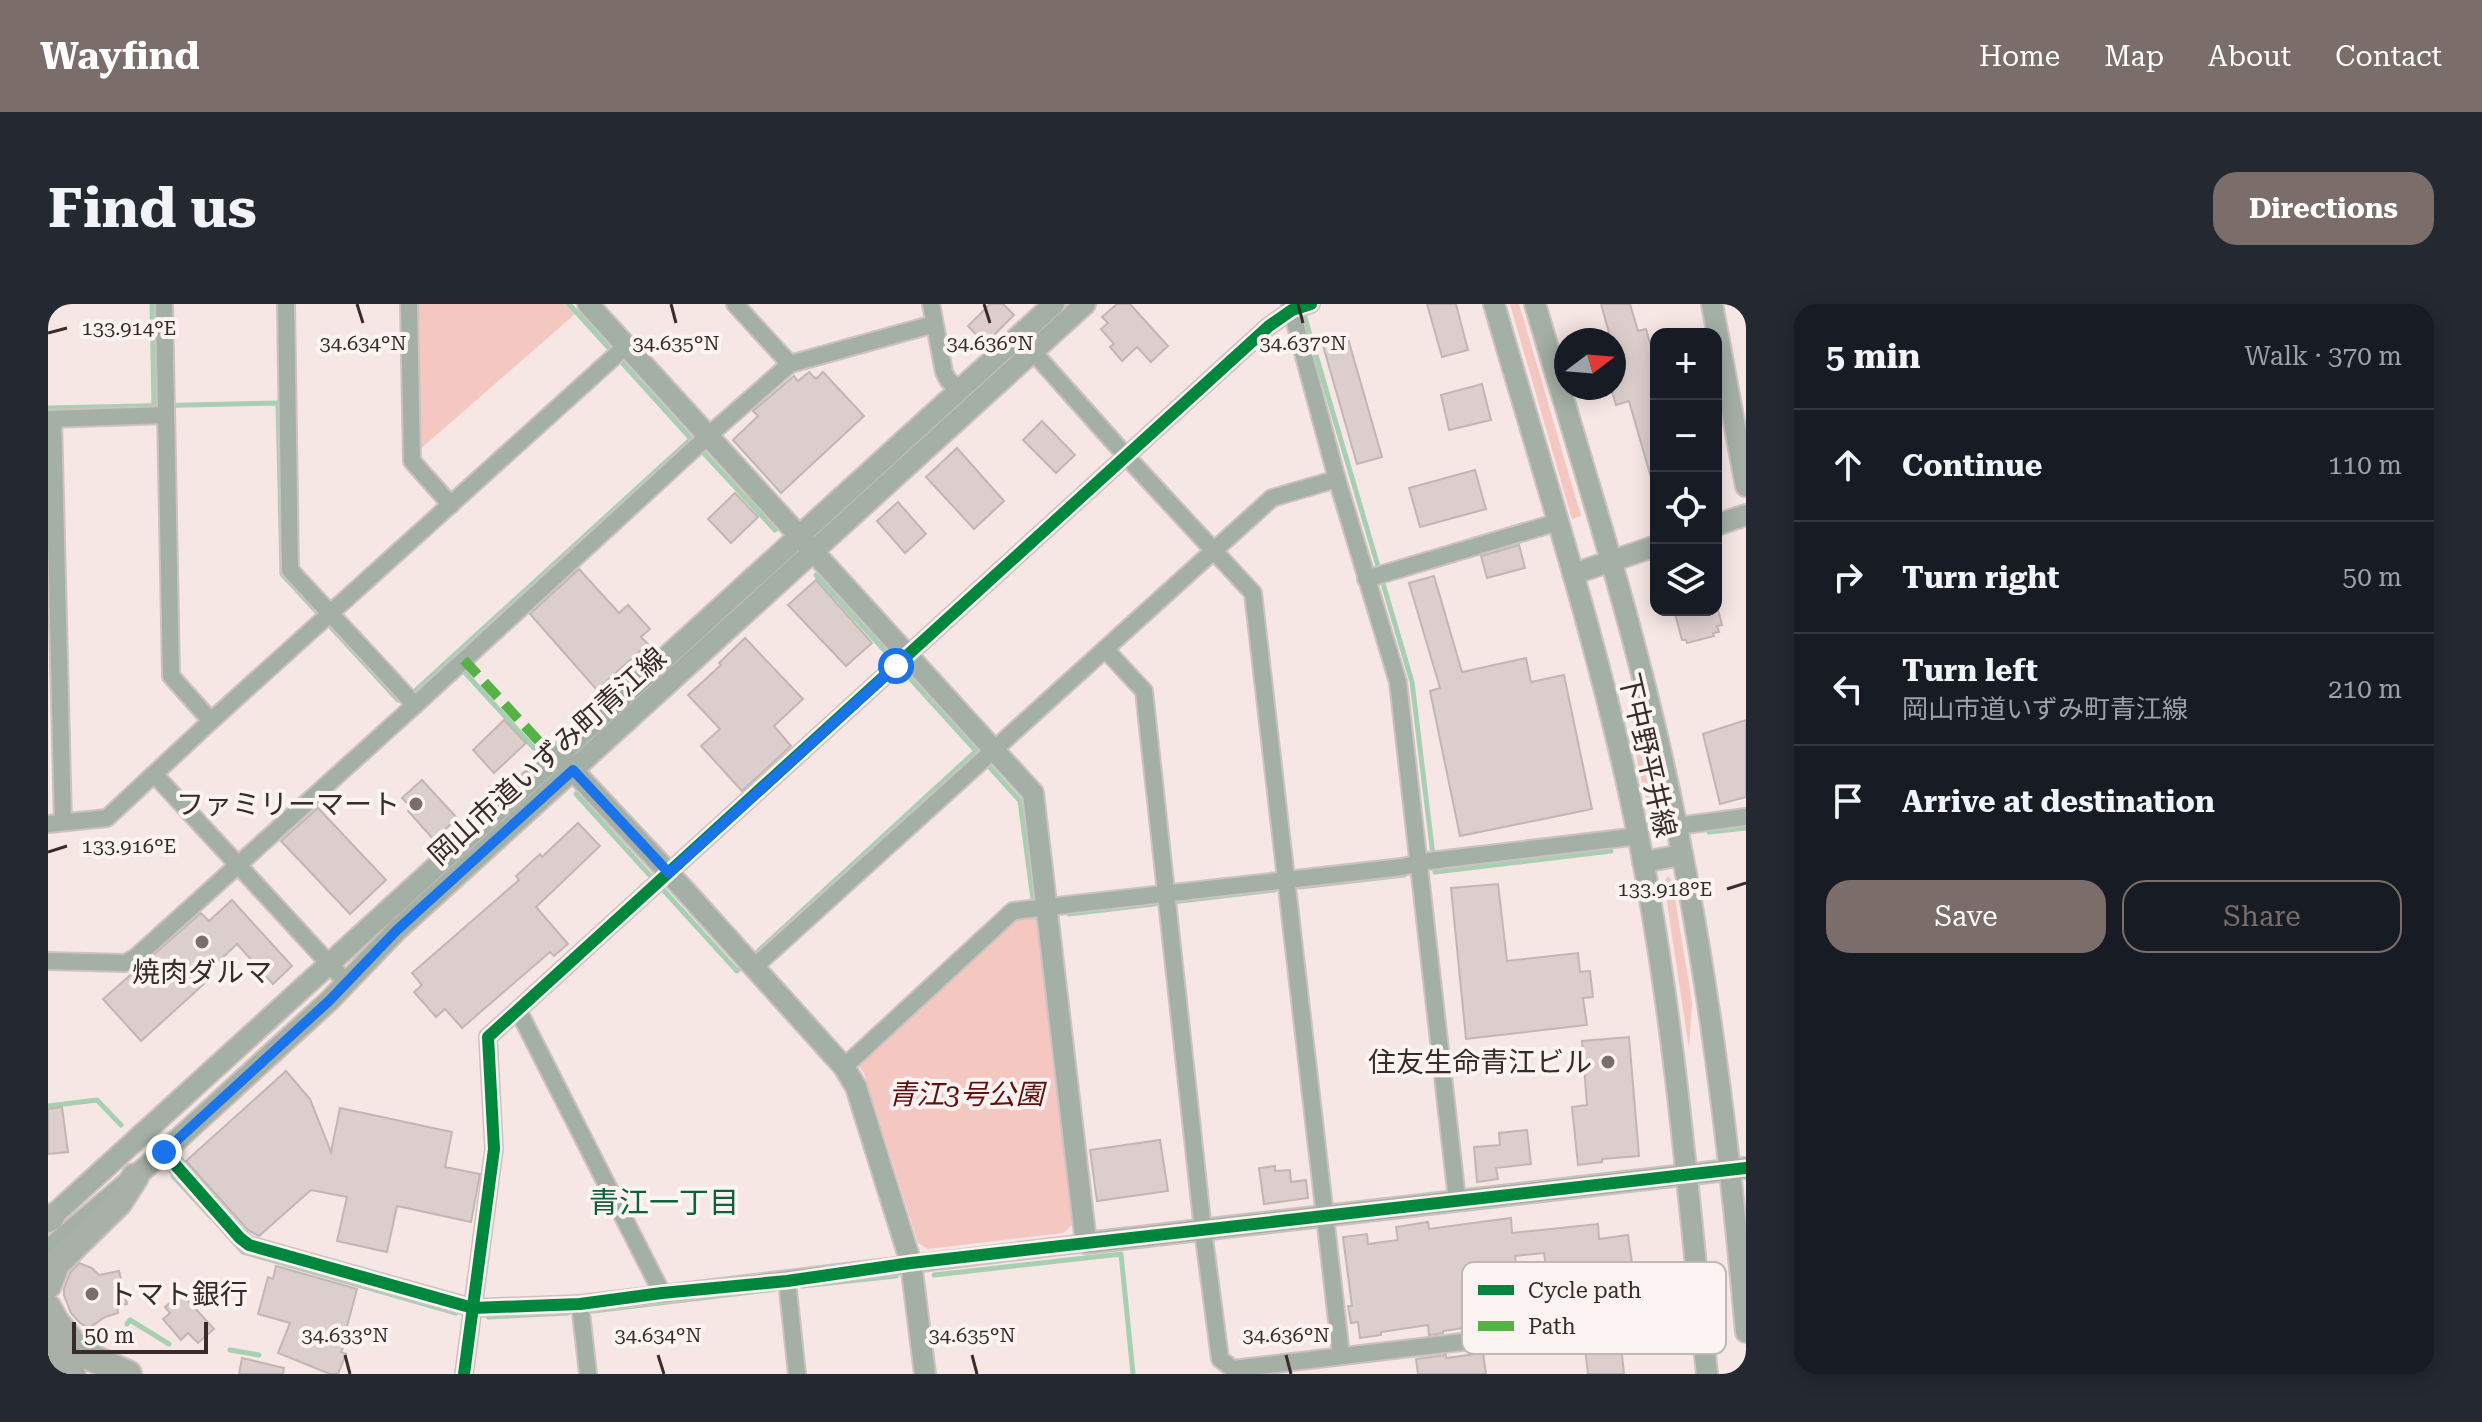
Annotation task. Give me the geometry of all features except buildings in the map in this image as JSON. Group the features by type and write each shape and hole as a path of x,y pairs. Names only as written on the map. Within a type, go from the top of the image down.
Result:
{"highway":[{"path":"48,1285 56,1264 119,1202 135,1177"},
{"path":"48,1308 76,1363"},
{"path":"48,1338 76,1363"},
{"path":"48,1364 76,1363 128,1374"}],"street":[{"path":"164,304 171,676 211,721"},
{"path":"286,304 290,570 326,618 415,705"},
{"path":"409,304 412,461 451,505"},
{"path":"588,304 619,352 701,442 815,551 901,661 986,756 1033,793 1086,1243"},
{"path":"735,304 790,364"},
{"path":"931,304 944,372 959,389"},
{"name":"岡山市道いずみ町青江線","path":"49,1219 330,964 815,551 1026,344 1054,304"},
{"name":"岡山市道いずみ町青江線","path":"48,1250 164,1152 346,982 800,535 959,389 1085,304"},
{"name":"下中野平井線","path":"1494,304 1573,574 1617,738 1639,836 1666,994 1695,1262"},
{"name":"下中野平井線","path":"1535,304 1648,700 1677,826 1738,1168 1746,1332"},
{"path":"1712,304 1746,486"},
{"path":"464,1374 494,1149 488,1037 1269,326 1300,306 1337,479 1376,576 1398,682 1429,862 1457,1199"},
{"path":"48,961 125,963 135,958 790,364 934,324"},
{"path":"1026,344 1253,593 1341,1355"},
{"path":"165,409 51,419 56,823 107,818 619,352"},
{"path":"749,964 1272,498 1337,479"},
{"path":"1722,523 1746,515"},
{"path":"1376,576 1558,522"},
{"path":"1573,574 1650,548"},
{"path":"1105,649 1144,691 1220,1359 1233,1369 1462,1341"},
{"path":"566,763 662,880 749,964 844,1067 856,1087 911,1263 925,1374"},
{"path":"155,775 346,982"},
{"path":"1677,826 1746,817"},
{"path":"844,1067 1013,911 1166,899 1286,880 1639,836"},
{"path":"1643,862 1682,855"},
{"path":"518,1010 662,1293"},
{"path":"164,1152 249,1245 473,1308 580,1304 1738,1168"},
{"path":"787,1281 797,1374"},
{"path":"580,1304 588,1374"},
{"name":"下中野平井線","path":"1705,1354 1707,1374"}],"green space":[{"path":"414,304 566,304 575,314 417,452"},
{"path":"1510,304 1519,304 1581,516 1572,519"},
{"path":"1632,702 1662,830 1660,834 1654,832 1638,766 1629,703"},
{"path":"1668,876 1672,881 1692,1002 1689,1049 1664,882"},
{"name":"青江3号公園","path":"1030,914 1039,920 1072,1225 1063,1233 928,1249 918,1243 864,1073 858,1066 860,1059 1015,917"}],"waterway":[{"path":"152,304 154,406"},
{"path":"569,304 693,441"},
{"path":"1303,311 1412,682 1435,872 1611,851"},
{"path":"48,408 278,403 282,574 398,700"},
{"path":"416,690 691,439"},
{"path":"699,448 775,530"},
{"path":"816,575 977,752"},
{"path":"459,666 534,748"},
{"path":"753,956 976,751"},
{"path":"986,763 1020,801 1033,899"},
{"path":"576,794 737,971 746,963"},
{"path":"1709,832 1746,828"},
{"path":"1300,887 1404,875"},
{"path":"1069,914 1275,890"},
{"path":"48,1106 97,1100 121,1125"},
{"path":"173,1176 211,1217"},
{"path":"234,1242 243,1252 456,1313"},
{"path":"934,1275 1121,1254 1133,1374"},
{"path":"802,1286 896,1276"},
{"path":"593,1311 776,1289"},
{"path":"488,1317 568,1313"},
{"path":"127,1324 130,1320 169,1344"},
{"path":"230,1350 259,1355"}],"marked path":[{"path":"464,660 545,748"}],"cycle path":[{"path":"464,1374 494,1149 488,1037 1269,326 1292,310 1311,304"},
{"path":"164,1152 249,1245 473,1308 580,1304 1746,1168"}],"place":[{"name":"ファミリーマート","path":"416,804"},
{"name":"焼肉ダルマ","path":"202,942"},
{"name":"住友生命青江ビル","path":"1608,1062"},
{"name":"トマト銀行","path":"92,1294"}],"district":[{"name":"青江一丁目","path":"664,1203"}],"route":[{"path":"164,1152 330,1000 397,930 573,770 669,873 896,666"}]}
